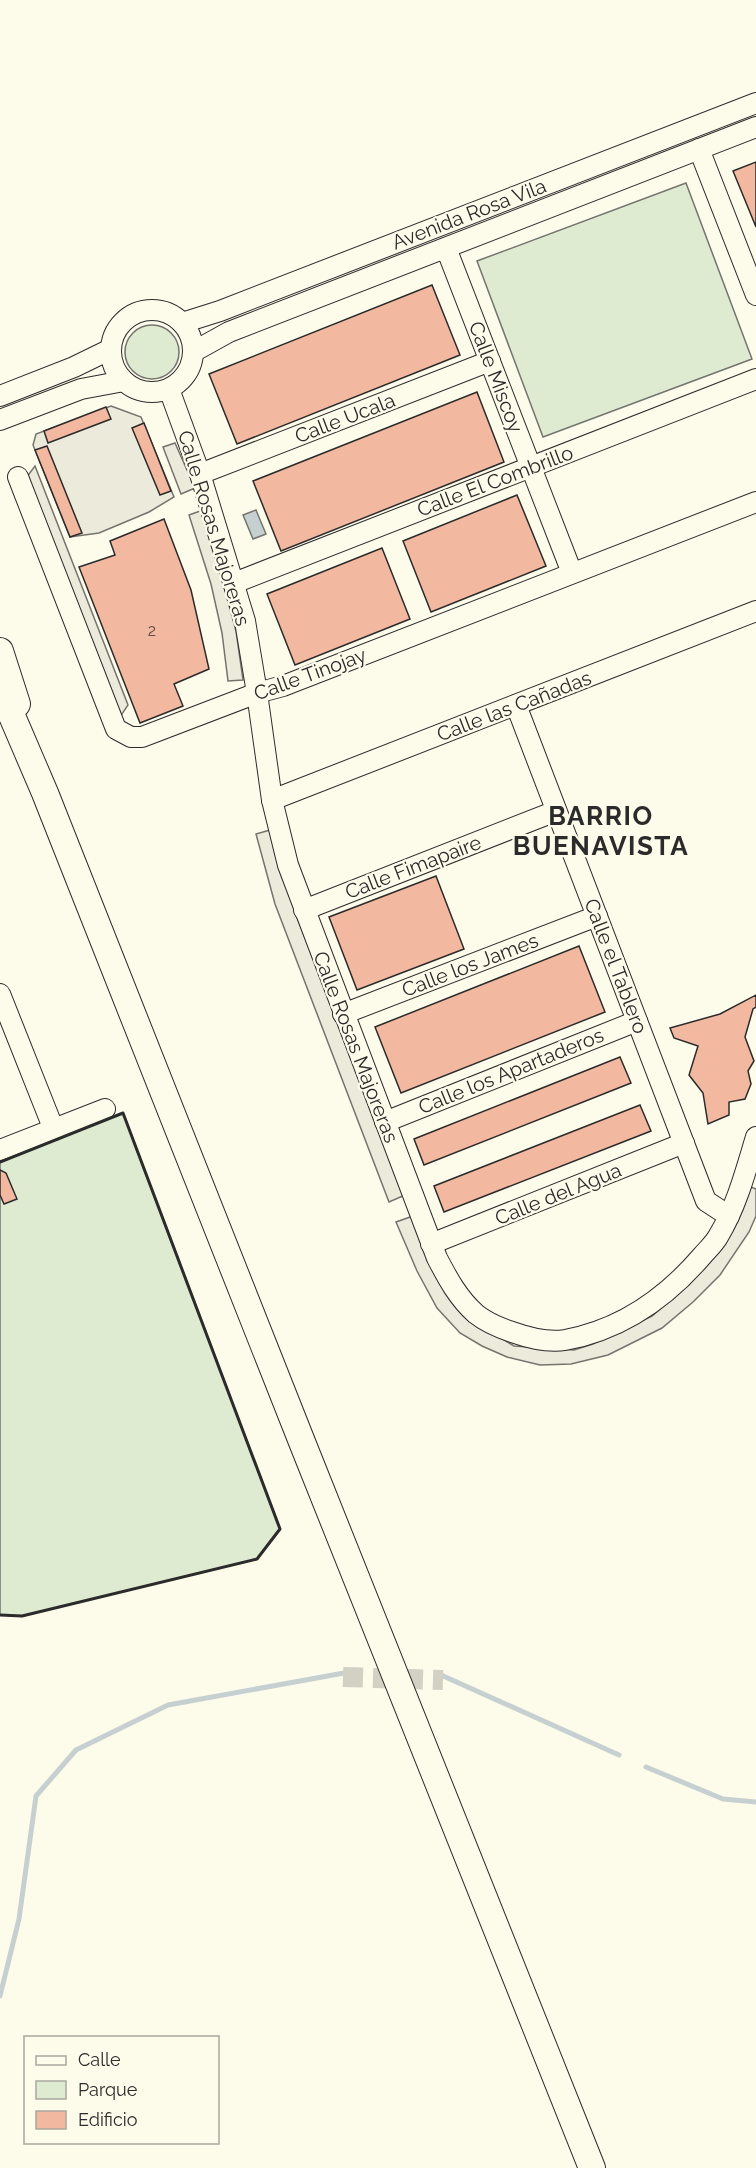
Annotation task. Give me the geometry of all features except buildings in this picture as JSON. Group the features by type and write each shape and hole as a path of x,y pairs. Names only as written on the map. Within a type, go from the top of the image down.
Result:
{"main road":[{"path":"0,651 45,793"},
{"path":"0,688 45,793 592,2168"}],"street":[{"name":"Avenida Rosa Vila","path":"182,323 220,311 756,103"},
{"name":"Avenida Rosa Vila","path":"193,352 229,332 756,127"},
{"path":"699,149 750,261 756,295"},
{"name":"Calle Miscoy","path":"446,248 572,573"},
{"path":"158,310 182,323 188,332 193,352 185,375 169,389 154,392 144,391 124,381 117,372 111,349 114,336 121,324 138,313 158,310"},
{"path":"0,396 74,367 111,349"},
{"name":"Calle Ucala","path":"200,474 490,361"},
{"name":"Calle El Combrillo","path":"234,583 756,379"},
{"path":"0,420 81,388 124,381"},
{"name":"Calle Rosas Majoreras","path":"169,389 200,474 245,621 272,800 288,865 431,1244 454,1291 477,1315 499,1328 533,1339 564,1341 600,1331 634,1316 661,1297 692,1268 718,1237 750,1178 756,1137"},
{"name":"Calle Tinojay","path":"18,477 116,729 131,737 142,737 257,693 283,686 756,502"},
{"name":"Calle las Cañadas","path":"272,800 756,611"},
{"name":"Calle el Tablero","path":"516,705 706,1201 729,1216"},
{"name":"Calle Fimapaire","path":"304,910 556,811"},
{"name":"Calle los James","path":"344,1014 597,916"},
{"path":"0,994 54,1130"},
{"name":"Calle los Apartaderos","path":"385,1122 637,1021"},
{"path":"0,1150 105,1109"},
{"name":"Calle del Agua","path":"431,1244 684,1143"}],"green space":[{"path":"686,183 752,359 543,437 477,261"},
{"path":"147,325 157,325 167,329 175,337 179,352 175,367 167,375 157,379 147,379 137,375 129,367 125,357 125,347 129,337 137,329"},
{"path":"123,1113 280,1529 257,1559 22,1616 0,1615 0,1162"}],"shaded area":[{"path":"111,406 141,417 174,497 149,512 99,533 70,537 33,445 36,434"},
{"path":"175,443 195,488 181,494 163,447"},
{"path":"35,466 128,705 120,717 26,478"},
{"path":"203,510 236,631 243,680 228,681 222,633 211,584 189,515"},
{"path":"256,510 266,534 253,539 243,515"},
{"path":"270,830 298,920 405,1195 389,1202 275,904 256,834"},
{"path":"751,1187 756,1189 756,1216 749,1232 720,1275 693,1302 662,1328 608,1355 571,1364 540,1365 507,1357 460,1333 437,1308 417,1271 396,1222 413,1216 467,1317 514,1346 574,1350 593,1344 652,1316 683,1289 711,1261 737,1222"}],"waterway":[{"path":"0,1996 19,1919 36,1796 76,1750 168,1705 344,1673"},
{"path":"441,1675 619,1755"},
{"path":"646,1767 723,1799 756,1802"}],"tunnel":[{"path":"343,1677 443,1680"}],"wall":[{"path":"0,1162 123,1113 280,1529 257,1559 22,1616 0,1615"}],"district":[{"name":"BARRIO BUENAVISTA","path":"601,831"}]}
